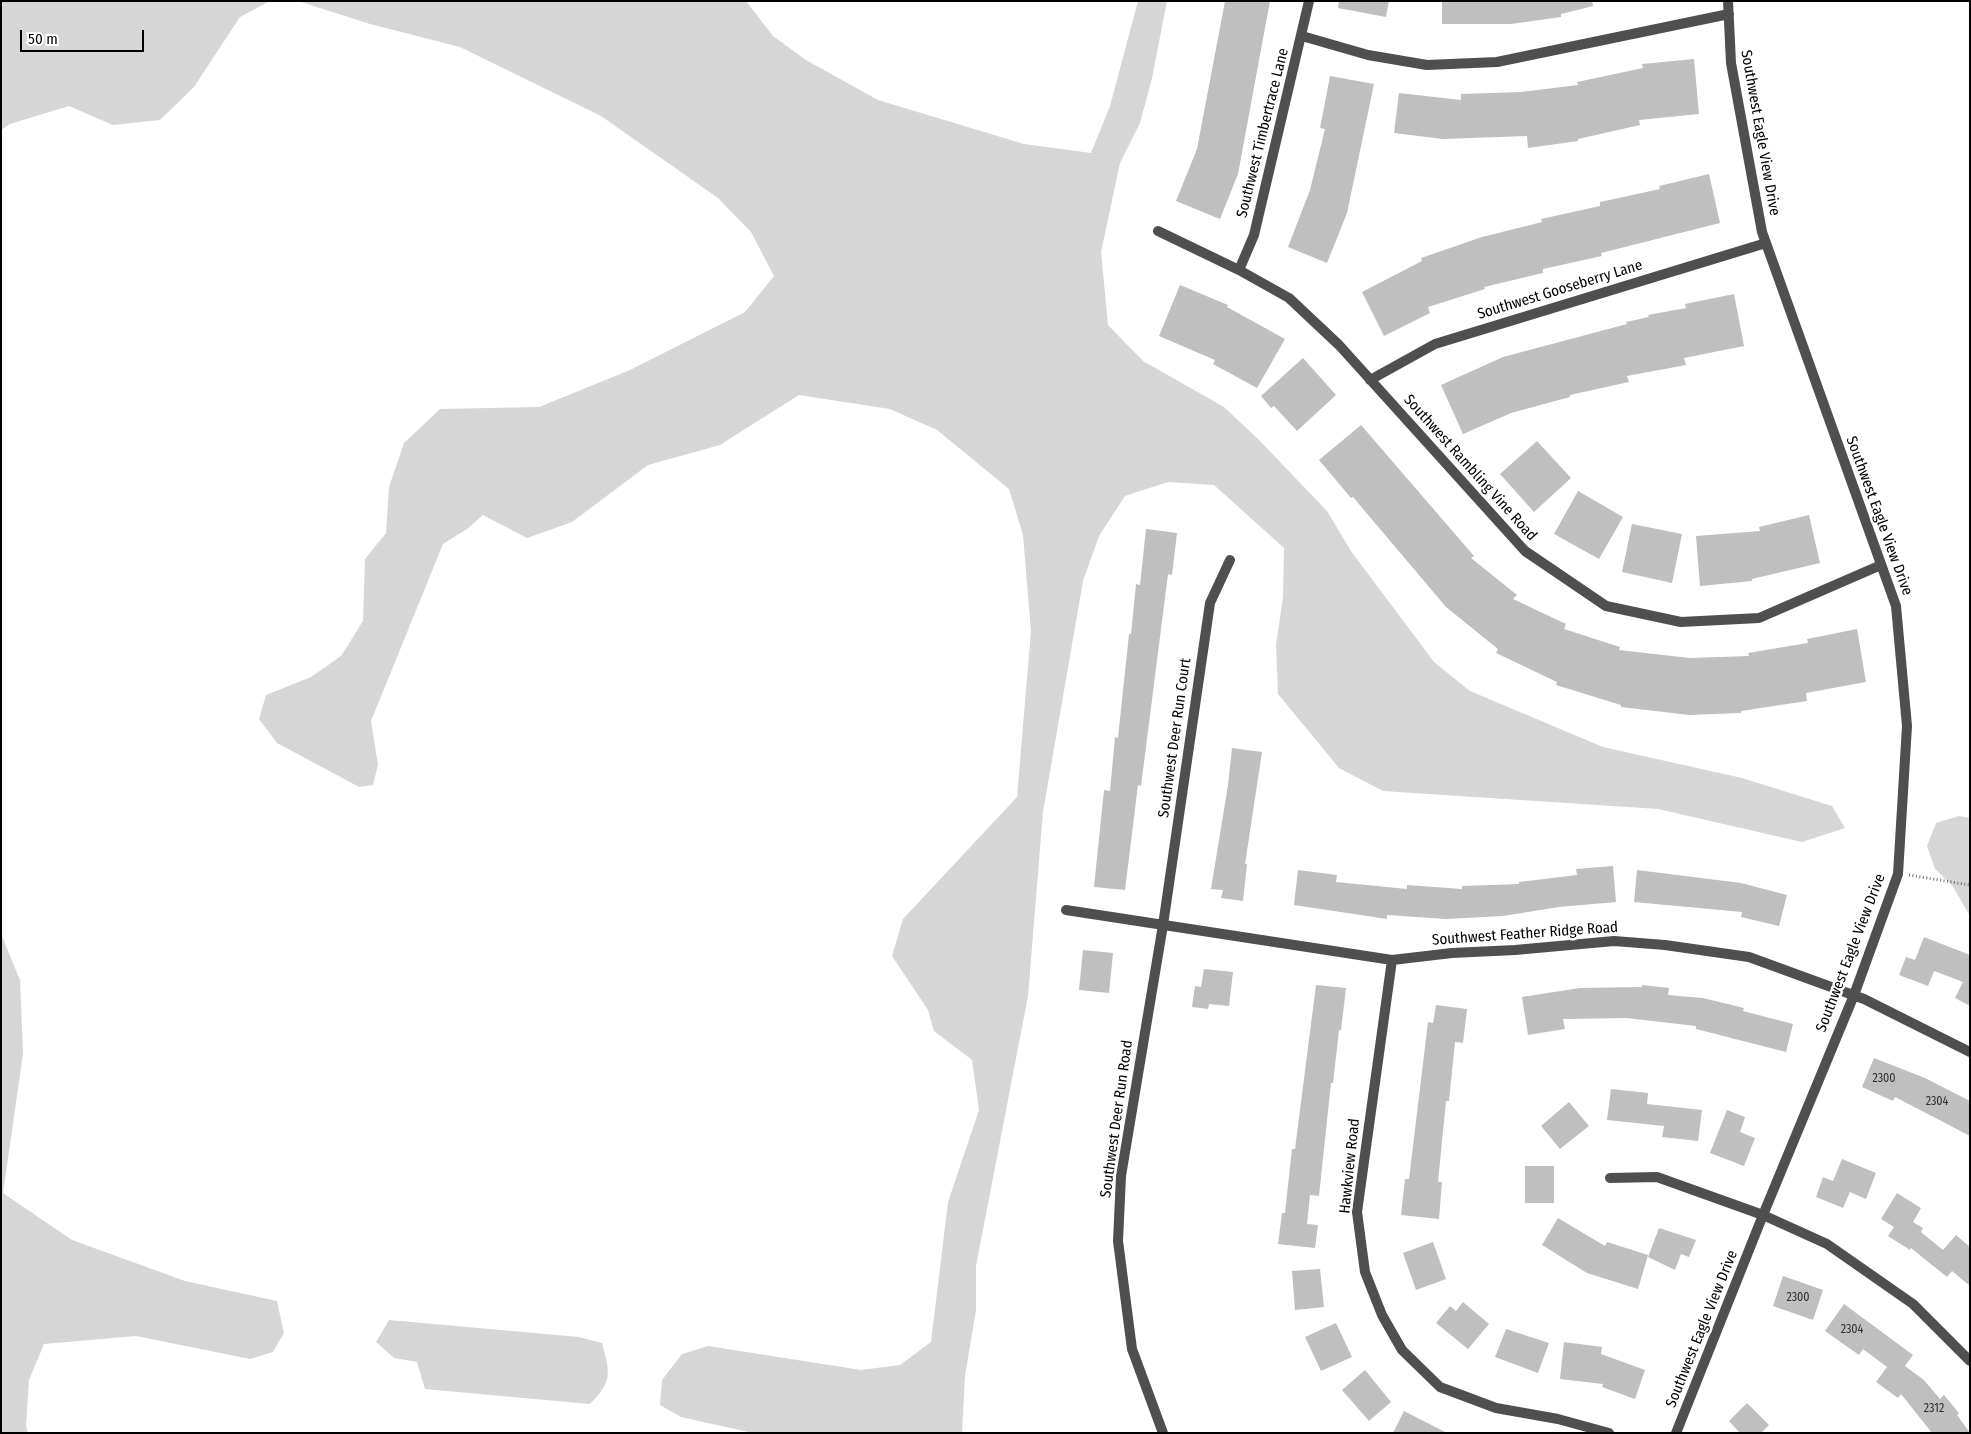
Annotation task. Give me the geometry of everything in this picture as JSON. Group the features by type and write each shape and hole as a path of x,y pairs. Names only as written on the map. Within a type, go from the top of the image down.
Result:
{"street":[{"name":"Southwest Timbertrace Lane","path":"1239,270 1254,235 1309,1"},
{"name":"Southwest Eagle View Drive","path":"1676,1433 1762,1215 1854,995 1898,874 1907,726 1896,606 1762,232 1730,64 1728,1"},
{"path":"1302,36 1368,55 1427,65 1497,62 1729,14"},
{"name":"Southwest Rambling Vine Road","path":"1158,231 1239,270 1289,298 1339,345 1525,551 1606,606 1681,622 1759,618 1881,565"},
{"name":"Southwest Gooseberry Lane","path":"1370,380 1434,344 1766,243"},
{"name":"Southwest Deer Run Court","path":"1163,925 1210,603 1230,560"},
{"name":"Southwest Feather Ridge Road","path":"1066,910 1392,960 1452,953 1515,950 1614,941 1665,945 1748,957 1854,995 1970,1052"},
{"name":"Southwest Deer Run Road","path":"1160,1432 1132,1350 1118,1241 1121,1176 1163,925"},
{"name":"Hawkview Road","path":"1392,960 1357,1212 1365,1272 1382,1315 1402,1350 1440,1387 1496,1408 1558,1419 1609,1433"},
{"path":"1610,1178 1657,1177 1762,1215 1827,1244 1913,1304 1970,1361"}],"path":[{"path":"1898,874 1970,886"}],"shaded area":[{"path":"1,1 270,1 240,17 194,87 160,120 113,125 69,106 10,124 1,130"},
{"path":"298,1 746,1 773,36 806,60 878,100 1024,144 1091,153 1110,106 1138,1 1167,1 1152,78 1140,123 1120,163 1101,252 1108,325 1143,361 1224,407 1260,441 1327,511 1351,551 1434,662 1470,691 1603,747 1742,778 1832,806 1845,828 1802,842 1658,809 1383,791 1339,768 1278,694 1276,645 1283,597 1284,548 1214,485 1168,482 1125,496 1099,536 1083,581 1043,812 1028,996 976,1266 976,1310 965,1376 962,1433 753,1433 681,1417 660,1405 662,1380 682,1354 708,1346 861,1370 900,1365 931,1342 948,1202 979,1110 972,1060 934,1031 928,1010 892,956 903,919 1017,797 1031,631 1023,535 1009,489 937,430 890,409 799,395 720,445 648,465 572,522 527,538 483,515 467,529 443,544 371,721 378,765 373,785 359,787 277,743 259,719 266,695 311,677 341,656 363,621 365,559 386,533 389,487 404,443 440,409 539,407 630,370 745,312 774,276 751,232 718,198 601,116 460,47 370,24"},
{"path":"1959,816 1970,818 1970,916 1952,885 1935,869 1927,846 1936,823"},
{"path":"1,934 20,980 23,1054 3,1193 72,1240 185,1281 277,1301 284,1333 273,1352 250,1359 136,1336 44,1344 29,1380 26,1426 28,1433 1,1433"},
{"path":"389,1320 579,1337 602,1343 607,1362 608,1376 603,1389 590,1404 425,1389 417,1362 394,1358 376,1342"}],"building":[{"path":"1225,1 1270,1 1238,174 1220,219 1176,201 1197,149"},
{"path":"1339,1 1389,1 1386,17 1338,8"},
{"path":"1442,1 1592,1 1593,6 1561,14 1561,17 1511,24 1442,24"},
{"path":"1694,59 1699,114 1639,120 1640,125 1578,139 1578,141 1528,148 1527,136 1443,139 1394,133 1399,93 1461,100 1461,94 1521,92 1578,85 1577,82 1643,68 1642,64"},
{"path":"1330,76 1374,84 1347,213 1327,263 1288,247 1310,190 1325,129 1320,128"},
{"path":"1709,174 1720,223 1601,253 1602,256 1543,269 1543,273 1484,287 1485,289 1428,307 1430,313 1384,336 1362,292 1422,261 1421,258 1482,237 1542,222 1541,219 1600,206 1600,202 1660,189 1659,186"},
{"path":"1180,285 1228,305 1227,307 1285,339 1257,388 1213,364 1215,360 1159,336"},
{"path":"1734,294 1744,346 1684,358 1686,365 1627,376 1629,382 1570,395 1570,397 1511,413 1463,434 1441,385 1503,357 1627,324 1626,322 1649,317 1648,315 1686,308 1685,304"},
{"path":"1303,358 1336,395 1297,431 1274,406 1271,408 1261,396"},
{"path":"1361,425 1474,556 1471,558 1517,595 1513,599 1566,624 1564,629 1620,647 1619,650 1690,658 1749,656 1748,653 1808,643 1807,639 1857,629 1866,682 1806,693 1807,701 1741,711 1741,713 1689,715 1621,707 1621,705 1556,685 1557,682 1496,653 1498,649 1446,607 1353,497 1351,498 1319,460"},
{"path":"1537,441 1571,478 1534,512 1500,474"},
{"path":"1578,491 1623,517 1599,559 1554,534"},
{"path":"1809,515 1820,563 1752,579 1752,581 1700,586 1696,536 1760,531 1759,527"},
{"path":"1632,524 1682,534 1672,583 1622,572"},
{"path":"1146,529 1177,533 1172,575 1168,574 1141,786 1138,785 1125,890 1094,887 1104,790 1110,791 1115,737 1118,738 1129,634 1131,634 1136,584 1140,585"},
{"path":"1232,748 1262,752 1245,864 1247,864 1243,901 1221,898 1223,890 1211,889"},
{"path":"1613,866 1616,902 1559,907 1503,916 1446,919 1387,915 1387,919 1294,905 1298,870 1337,875 1336,882 1407,889 1407,885 1462,889 1462,886 1519,884 1519,882 1577,875 1576,869"},
{"path":"1637,870 1741,883 1787,895 1779,926 1741,917 1742,912 1634,902"},
{"path":"1924,937 1970,955 1970,1006 1955,998 1963,982 1934,971 1928,986 1899,975 1906,957 1915,960"},
{"path":"1083,950 1113,953 1109,993 1079,990"},
{"path":"1204,969 1233,972 1229,1006 1209,1004 1208,1009 1192,1007 1195,986 1201,987"},
{"path":"1316,985 1346,988 1333,1083 1331,1083 1319,1196 1310,1195 1307,1224 1318,1225 1315,1248 1278,1244 1282,1213 1285,1213 1292,1149 1295,1149"},
{"path":"1642,985 1669,988 1668,995 1703,998 1744,1008 1743,1011 1793,1024 1786,1052 1696,1029 1696,1026 1626,1018 1563,1019 1565,1029 1528,1035 1522,997 1580,988 1642,987"},
{"path":"1436,1005 1467,1009 1463,1043 1455,1042 1449,1101 1446,1101 1438,1182 1442,1182 1439,1219 1401,1215 1405,1179 1409,1179 1428,1022 1433,1023"},
{"path":"1874,1058 1925,1078 1970,1101 1970,1136 1895,1097 1893,1101 1862,1087"},
{"path":"1611,1089 1648,1093 1647,1104 1702,1110 1698,1141 1662,1137 1664,1126 1607,1120"},
{"path":"1569,1102 1589,1126 1560,1149 1541,1126"},
{"path":"1727,1110 1745,1117 1740,1132 1755,1138 1744,1166 1710,1153"},
{"path":"1842,1159 1876,1173 1866,1199 1850,1192 1843,1208 1816,1197 1823,1177 1833,1181"},
{"path":"1525,1166 1554,1166 1554,1203 1525,1203"},
{"path":"1897,1193 1921,1208 1913,1222 1923,1228 1921,1232 1943,1250 1956,1235 1970,1247 1970,1286 1952,1271 1947,1277 1911,1248 1910,1250 1888,1236 1894,1227 1881,1219"},
{"path":"1558,1218 1605,1246 1607,1242 1648,1255 1638,1289 1587,1273 1542,1245"},
{"path":"1659,1228 1696,1240 1689,1257 1681,1254 1675,1270 1648,1257"},
{"path":"1433,1242 1446,1279 1416,1290 1403,1253"},
{"path":"1320,1269 1324,1307 1295,1310 1292,1271"},
{"path":"1783,1276 1823,1290 1813,1320 1773,1306"},
{"path":"1463,1302 1489,1324 1468,1349 1436,1323 1450,1306 1456,1311"},
{"path":"1844,1304 1913,1355 1905,1366 1924,1380 1940,1399 1944,1395 1959,1413 1957,1415 1970,1433 1932,1433 1901,1394 1898,1398 1876,1382 1887,1367 1863,1349 1859,1355 1825,1331"},
{"path":"1336,1323 1352,1357 1321,1371 1305,1337"},
{"path":"1506,1329 1549,1343 1538,1373 1495,1357"},
{"path":"1564,1342 1602,1347 1601,1354 1645,1370 1635,1399 1602,1387 1603,1384 1560,1379"},
{"path":"1365,1370 1391,1402 1369,1421 1342,1390"},
{"path":"1747,1403 1769,1425 1761,1433 1740,1433 1729,1421"},
{"path":"1404,1411 1447,1433 1393,1433"}]}
